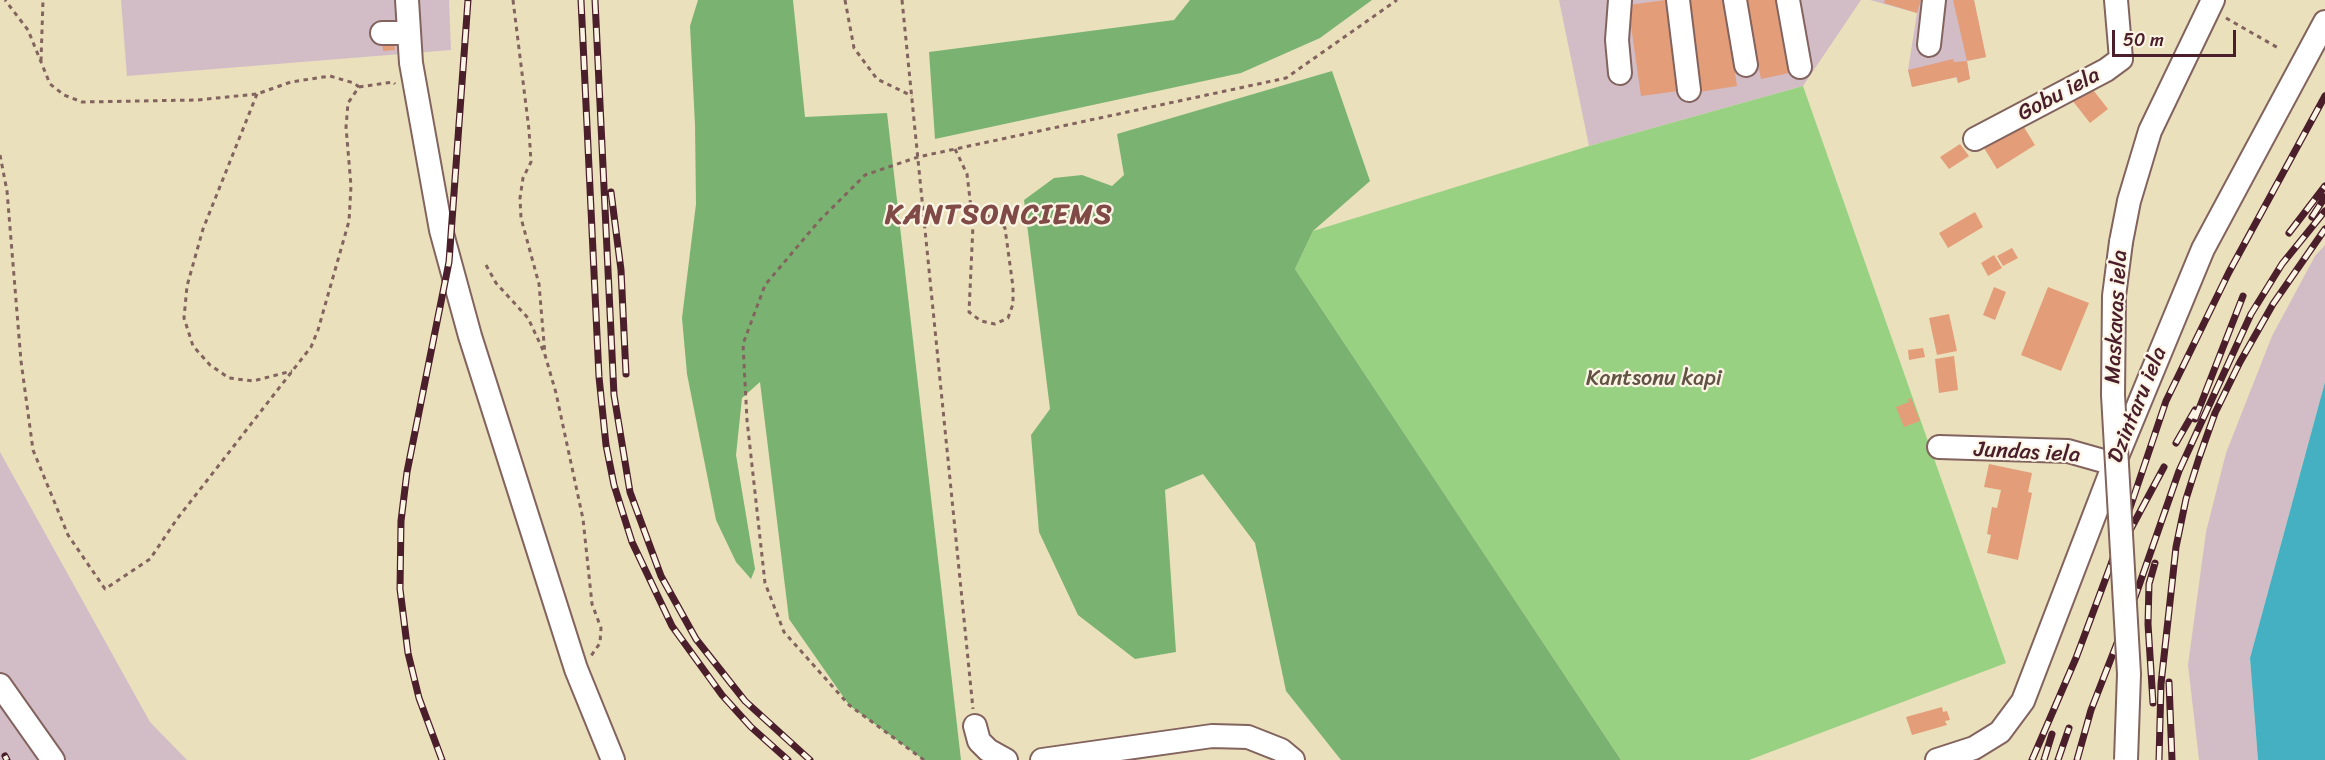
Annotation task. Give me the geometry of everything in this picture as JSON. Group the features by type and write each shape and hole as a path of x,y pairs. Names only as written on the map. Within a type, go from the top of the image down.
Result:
{"street":[{"path":"407,0 411,63 441,230 470,336 576,669 613,760"},
{"path":"1620,0 1617,40 1620,73"},
{"path":"1678,0 1689,90"},
{"path":"1735,0 1746,65"},
{"path":"1788,0 1800,67"},
{"path":"1792,23 1803,0"},
{"path":"1929,45 1934,0"},
{"name":"Gobu iela","path":"1975,139 2106,70 2121,59 2116,0"},
{"name":"Maskavas iela","path":"2126,760 2129,674 2112,396 2114,296 2129,201 2150,131 2216,7"},
{"name":"Dzintaru iela","path":"1937,760 1981,754 2024,701 2114,464 2203,249 2325,22"},
{"path":"382,33 409,33"},
{"name":"Jundas iela","path":"1939,447 2068,451 2114,464"},
{"path":"0,685 53,760"},
{"path":"975,726 984,746 1006,760"},
{"path":"1042,760 1212,736 1248,736 1281,750 1293,760"}],"path":[{"path":"5,0 27,30 50,84 64,94 82,102 197,100 257,94 291,82 330,76 354,83 359,87 393,82 418,106"},
{"path":"41,65 43,0"},
{"path":"513,0 530,130 531,162 524,178 520,198 521,218 539,284 545,355"},
{"path":"845,0 854,48 877,79 912,96"},
{"path":"902,0 975,726"},
{"path":"924,760 849,705 784,632 765,583 747,420 743,344 765,285 819,221 865,175 918,157 1286,78 1397,0"},
{"path":"2216,7 2280,49"},
{"path":"0,156 7,191 21,361 33,450 68,535 105,589 150,559 177,519 310,347 318,330 350,221 351,186 346,127 348,103 359,87"},
{"path":"257,94 203,229 187,286 184,318 193,346 210,365 228,378 253,381 292,370"},
{"path":"955,149 967,174 973,225 969,312 981,321 995,324 1008,318 1013,304 1005,228 999,220 989,216 980,218 973,225"},
{"path":"486,265 496,283 528,318 545,355 556,393 583,519 592,604 601,628 600,643 591,656 576,669"}],"shaded area":[{"path":"121,0 449,0 451,50 127,76"},
{"path":"1559,0 1861,0 1803,86 1589,146"},
{"path":"1870,0 1974,0 1986,57 1967,61 1970,79 1958,83 1956,77 1912,87 1908,70 1917,13"},
{"path":"2325,245 2325,382 2250,658 2258,760 2199,760 2188,665 2206,532 2226,453 2272,336 2315,256"},
{"path":"0,452 150,722 187,760 0,760"}],"green space":[{"path":"698,0 793,0 805,117 887,113 961,760 924,760 849,705 789,619 760,382 742,398 736,455 755,569 751,579 736,562 716,520 687,374 682,318 696,204 690,26"},
{"path":"1190,0 1372,0 1320,38 1241,73 935,139 929,52 1174,20"},
{"path":"1332,71 1370,181 1313,231 1295,269 1621,760 1341,760 1286,691 1255,543 1203,474 1165,490 1176,652 1135,659 1078,615 1039,532 1031,435 1050,409 1024,200 1054,178 1082,175 1112,186 1124,175 1117,134"},
{"name":"Kantsonu kapi","path":"1803,86 2006,663 1749,760 1621,760 1295,269 1313,231 1589,146"}],"water":[{"path":"2325,382 2325,760 2258,760 2250,658"}],"building":[{"path":"1666,0 1679,91 1641,96 1628,5"},
{"path":"1724,0 1737,86 1699,92 1686,1"},
{"path":"1745,0 1779,0 1794,72 1761,79"},
{"path":"1885,0 1921,0 1917,13 1884,3"},
{"path":"1953,0 1974,0 1986,57 1967,61"},
{"path":"394,42 395,50 383,51 382,43"},
{"path":"1953,59 1954,62 1967,61 1970,79 1958,83 1957,77 1912,87 1908,70"},
{"path":"2090,86 2108,109 2090,123 2072,100"},
{"path":"2022,124 2035,145 1997,169 1984,148"},
{"path":"1960,144 1969,156 1949,169 1940,157"},
{"path":"1975,212 1983,227 1948,248 1939,233"},
{"path":"2012,248 2018,258 2003,266 1997,256"},
{"path":"1994,255 2002,268 1988,276 1981,263"},
{"path":"1994,287 2006,292 1995,320 1983,315"},
{"path":"2048,287 2089,303 2061,371 2021,355"},
{"path":"1949,314 1957,351 1937,355 1929,318"},
{"path":"1923,348 1925,357 1909,360 1908,350"},
{"path":"1954,356 1958,390 1939,393 1935,359"},
{"path":"1911,398 1920,421 1904,427 1896,407 1909,402 1908,399"},
{"path":"1989,464 2032,473 2028,492 2032,493 2018,560 1987,553 1991,535 1987,534 1992,507 1997,508 2001,490 1984,487"},
{"path":"1942,707 1943,712 1947,711 1950,720 1945,721 1947,725 1912,735 1906,717"}],"railway":[{"path":"442,760 419,698 408,653 400,589 401,521 407,472 449,262 468,0"},
{"path":"581,0 599,377 606,445 614,485 632,542 672,626 722,695 751,727 788,760"},
{"path":"595,0 614,395 630,492 661,576 696,639 745,701 810,760"},
{"path":"2032,760 2076,658 2110,567 2166,401 2229,272 2325,96"},
{"path":"2289,233 2325,186"},
{"path":"611,192 621,270 626,374"},
{"path":"2312,217 2325,197"},
{"path":"2077,760 2091,710 2135,597 2179,471 2251,314 2282,264 2325,211"},
{"path":"2159,760 2161,684 2176,547 2186,499 2215,413 2240,362 2273,304 2325,229"},
{"path":"2195,419 2243,296"},
{"path":"2176,443 2195,410"},
{"path":"2127,536 2164,467"},
{"path":"2153,703 2148,624 2149,584 2155,563"},
{"path":"2169,682 2172,760"},
{"path":"2058,760 2069,728"},
{"path":"2044,760 2052,734"},
{"path":"5,756 7,760"}],"district":[{"name":"KANTSONCIEMS","path":"999,216"}]}
